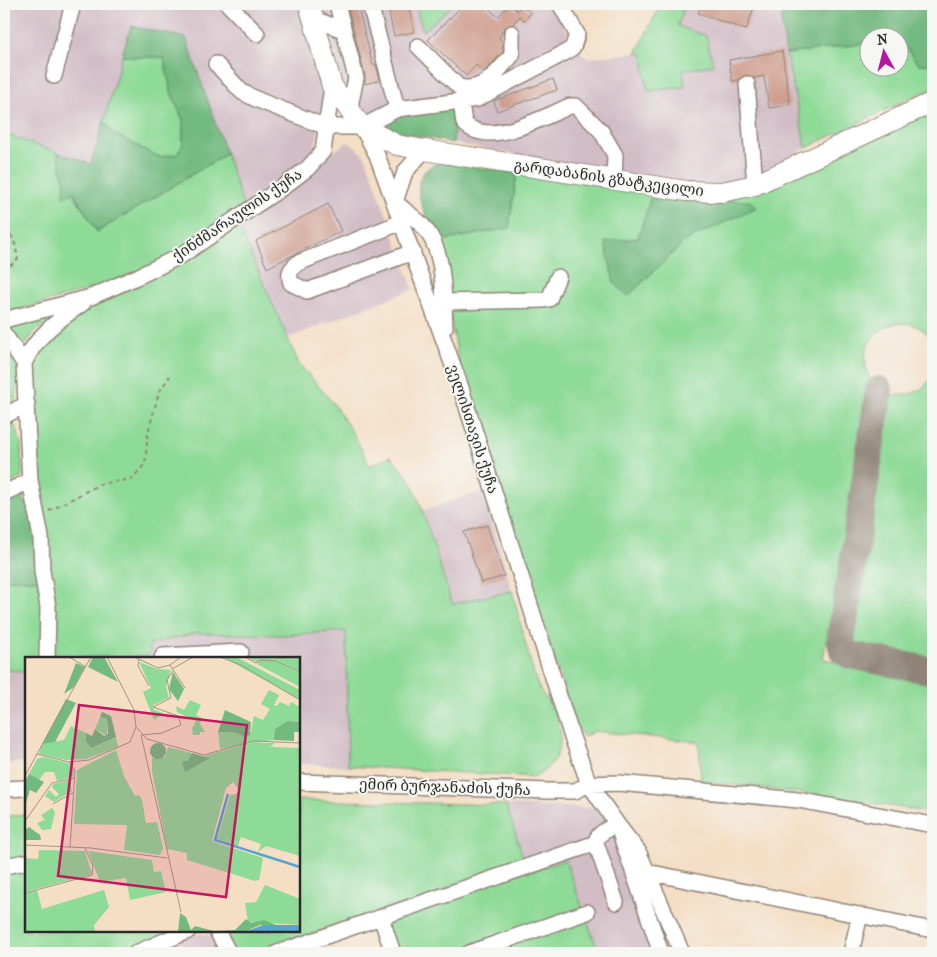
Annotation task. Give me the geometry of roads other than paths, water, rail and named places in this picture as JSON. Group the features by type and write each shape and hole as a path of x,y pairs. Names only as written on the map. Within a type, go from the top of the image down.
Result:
{"main road":[{"name":"ქინძმარაულის ქუჩა","path":"309,4 332,86"},
{"name":"ველისთავის ქუჩა","path":"332,86 362,128"},
{"name":"გარდაბანის გზატკეცილი","path":"362,128 397,144 424,150 686,192 722,192 755,185 933,102"}],"street":[{"path":"54,76 73,4"},
{"path":"228,4 257,34"},
{"path":"337,4 356,78 349,111"},
{"path":"370,4 397,109"},
{"path":"216,64 242,92 326,127 362,128 397,109 477,99 573,46 577,34 560,4"},
{"path":"315,25 322,22 343,30"},
{"path":"418,46 459,86 466,88 484,84 512,55 512,33"},
{"path":"497,72 508,83"},
{"path":"747,84 755,185"},
{"name":"ქინძმარაულის ქუჩა","path":"4,320 91,297 140,276 182,255 283,187 308,168 323,151 332,86"},
{"path":"461,102 464,123 477,132 487,134 501,133 570,106 576,106 601,131 615,155 614,180"},
{"name":"ველისთავის ქუჩა","path":"362,128 377,154 447,348 530,610 589,784 617,824"},
{"path":"424,150 405,172 395,202 423,226 436,246 447,348"},
{"path":"402,222 298,263 291,268 288,275 291,283 307,291 413,252"},
{"path":"443,302 549,299 558,276"},
{"path":"46,657 48,607 42,571 41,537 30,481 24,363 31,347 41,335 91,297"},
{"path":"4,334 24,363"},
{"path":"4,416 27,404"},
{"path":"4,493 30,481"},
{"path":"163,657 241,652"},
{"name":"ემირ ბურჯანაძის ქუჩა","path":"300,782 547,791 575,790 589,784 619,783 798,800 933,824"},
{"path":"4,789 25,789"},
{"path":"616,902 596,844 596,838 617,824"},
{"path":"617,824 634,844 682,953"},
{"path":"617,824 661,953"},
{"path":"276,953 596,844"},
{"path":"4,866 25,862"},
{"path":"647,872 933,930"},
{"path":"469,953 587,912"},
{"path":"850,953 860,915"},
{"path":"381,917 393,953"},
{"path":"136,953 174,939 186,932"},
{"path":"218,932 230,952"}]}
